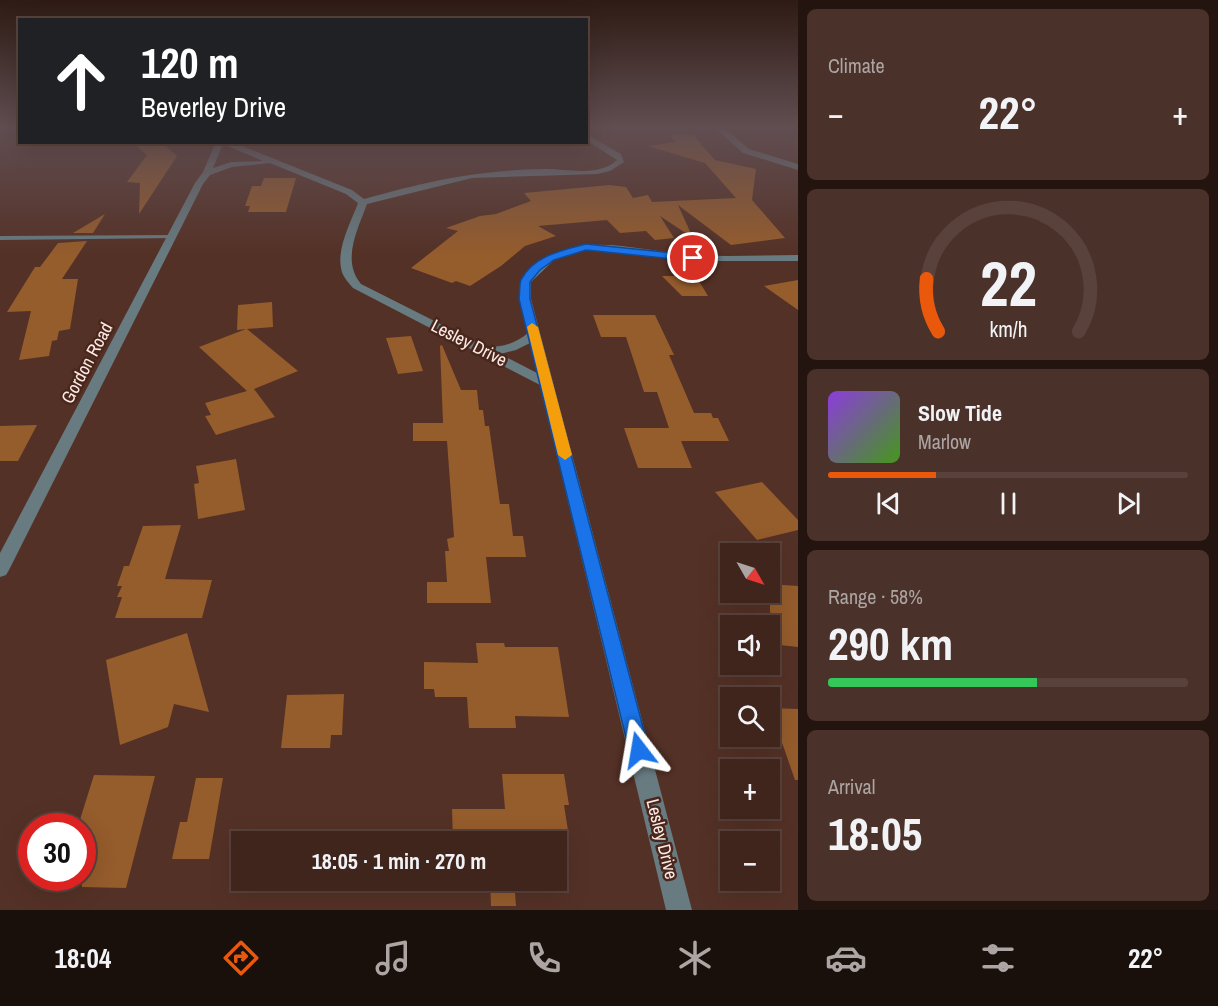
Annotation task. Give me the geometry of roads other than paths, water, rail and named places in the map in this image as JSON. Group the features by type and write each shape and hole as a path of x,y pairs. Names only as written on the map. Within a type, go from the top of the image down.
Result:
{"street":[{"name":"Gordon Road","path":"0,570 209,169"},
{"path":"207,173 220,169"},
{"path":"295,169 349,192 363,202 463,177 607,169"},
{"name":"Lesley Drive","path":"363,202 346,256 345,267 352,280 367,292 546,383 679,910"},
{"path":"546,383 525,299 525,281 550,258 568,250 586,247 693,258 798,258"},
{"path":"484,351 521,345 534,334"}],"lane":[{"path":"0,238 173,237"}]}
